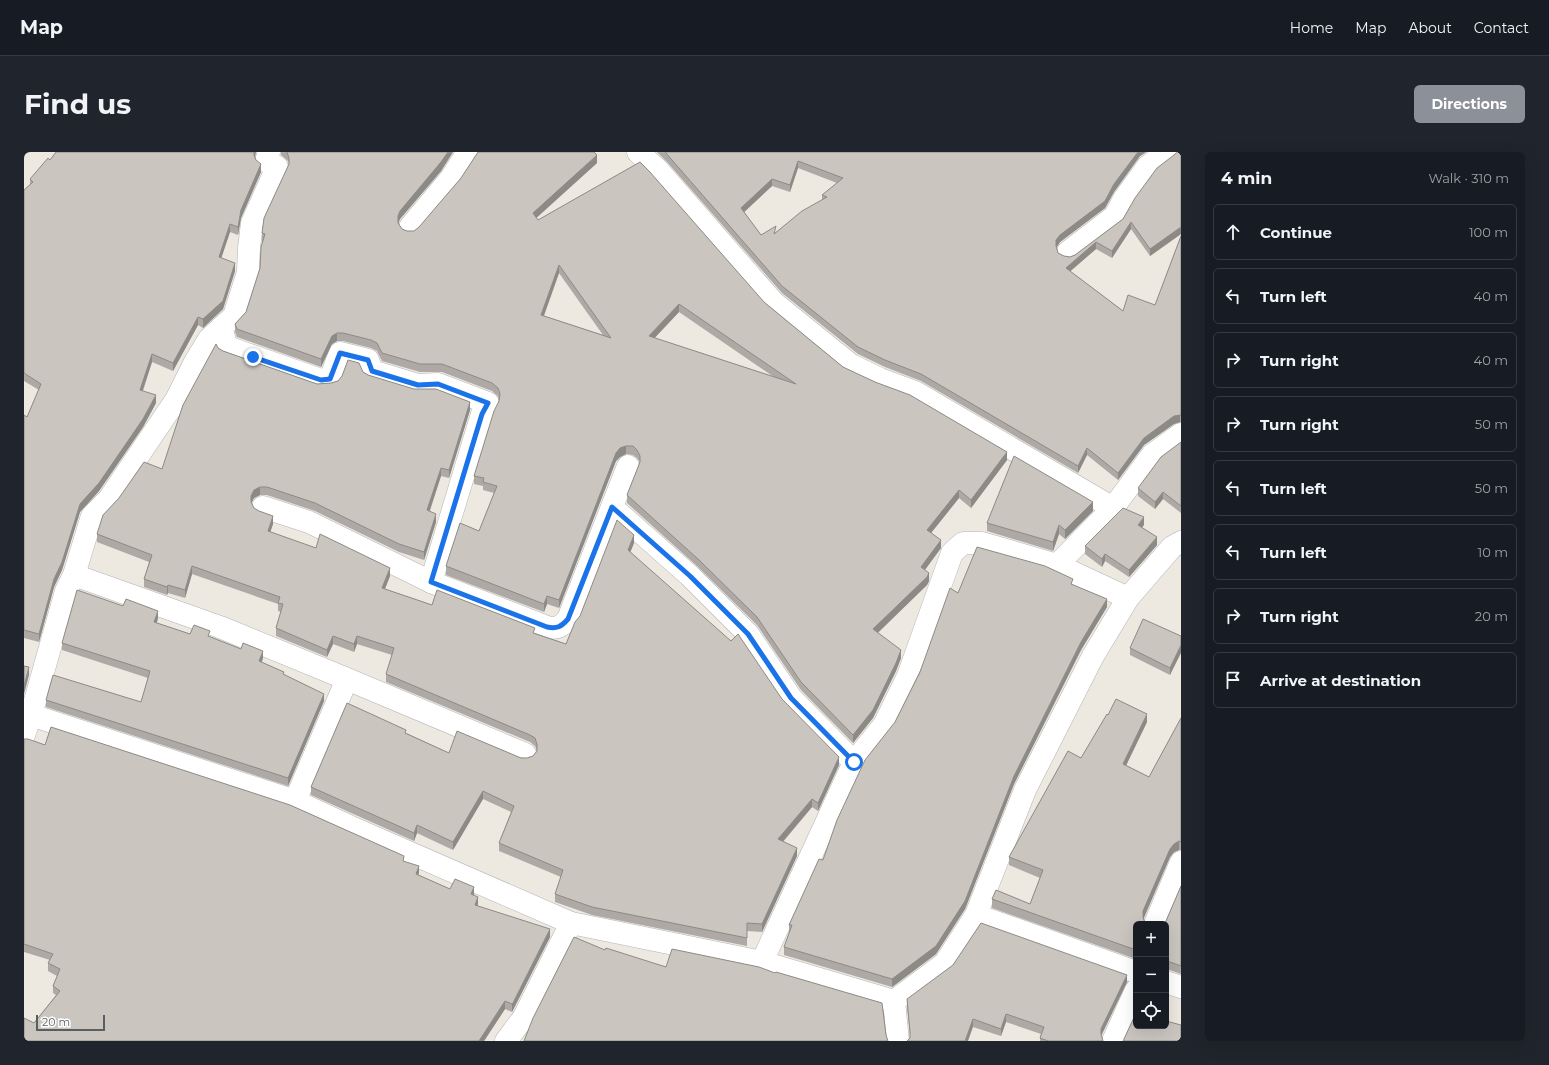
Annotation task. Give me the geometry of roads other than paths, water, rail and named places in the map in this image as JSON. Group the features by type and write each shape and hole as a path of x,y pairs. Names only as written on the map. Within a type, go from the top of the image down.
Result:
{"street":[{"path":"269,152 266,161 277,167 252,223 248,272 234,316 209,339 176,400 109,499 92,516 74,575 66,591 26,722 295,801 571,923 762,962 894,1001"},
{"path":"410,227 451,178 468,152"},
{"path":"638,152 658,170 773,302 851,365 880,379 915,392 1113,508"},
{"path":"1068,252 1115,216 1124,199 1148,166 1167,152"},
{"path":"222,328 227,347 321,380 330,379 340,353 368,360 372,371 418,385 438,384 488,403 482,414 431,582"},
{"path":"1058,566 1113,508 1152,455 1181,434"},
{"path":"263,507 309,522 431,582 547,627 556,629 562,626 568,619 628,466"},
{"path":"612,507 690,576 748,634 791,698 854,762"},
{"path":"894,1001 945,963 976,916 1026,790 1093,656 1128,598 1172,546 1181,542"},
{"path":"762,962 854,762 884,725 908,676 952,553 963,543 982,543 1058,566 1128,598"},
{"path":"74,575 220,627 347,678 525,754"},
{"path":"295,801 347,678"},
{"path":"1156,921 1181,862"},
{"path":"976,916 1133,971"},
{"path":"506,1041 524,1017 571,923"},
{"path":"1169,983 1181,987"},
{"path":"1113,1041 1135,993"},
{"path":"894,1001 898,1041"}]}
